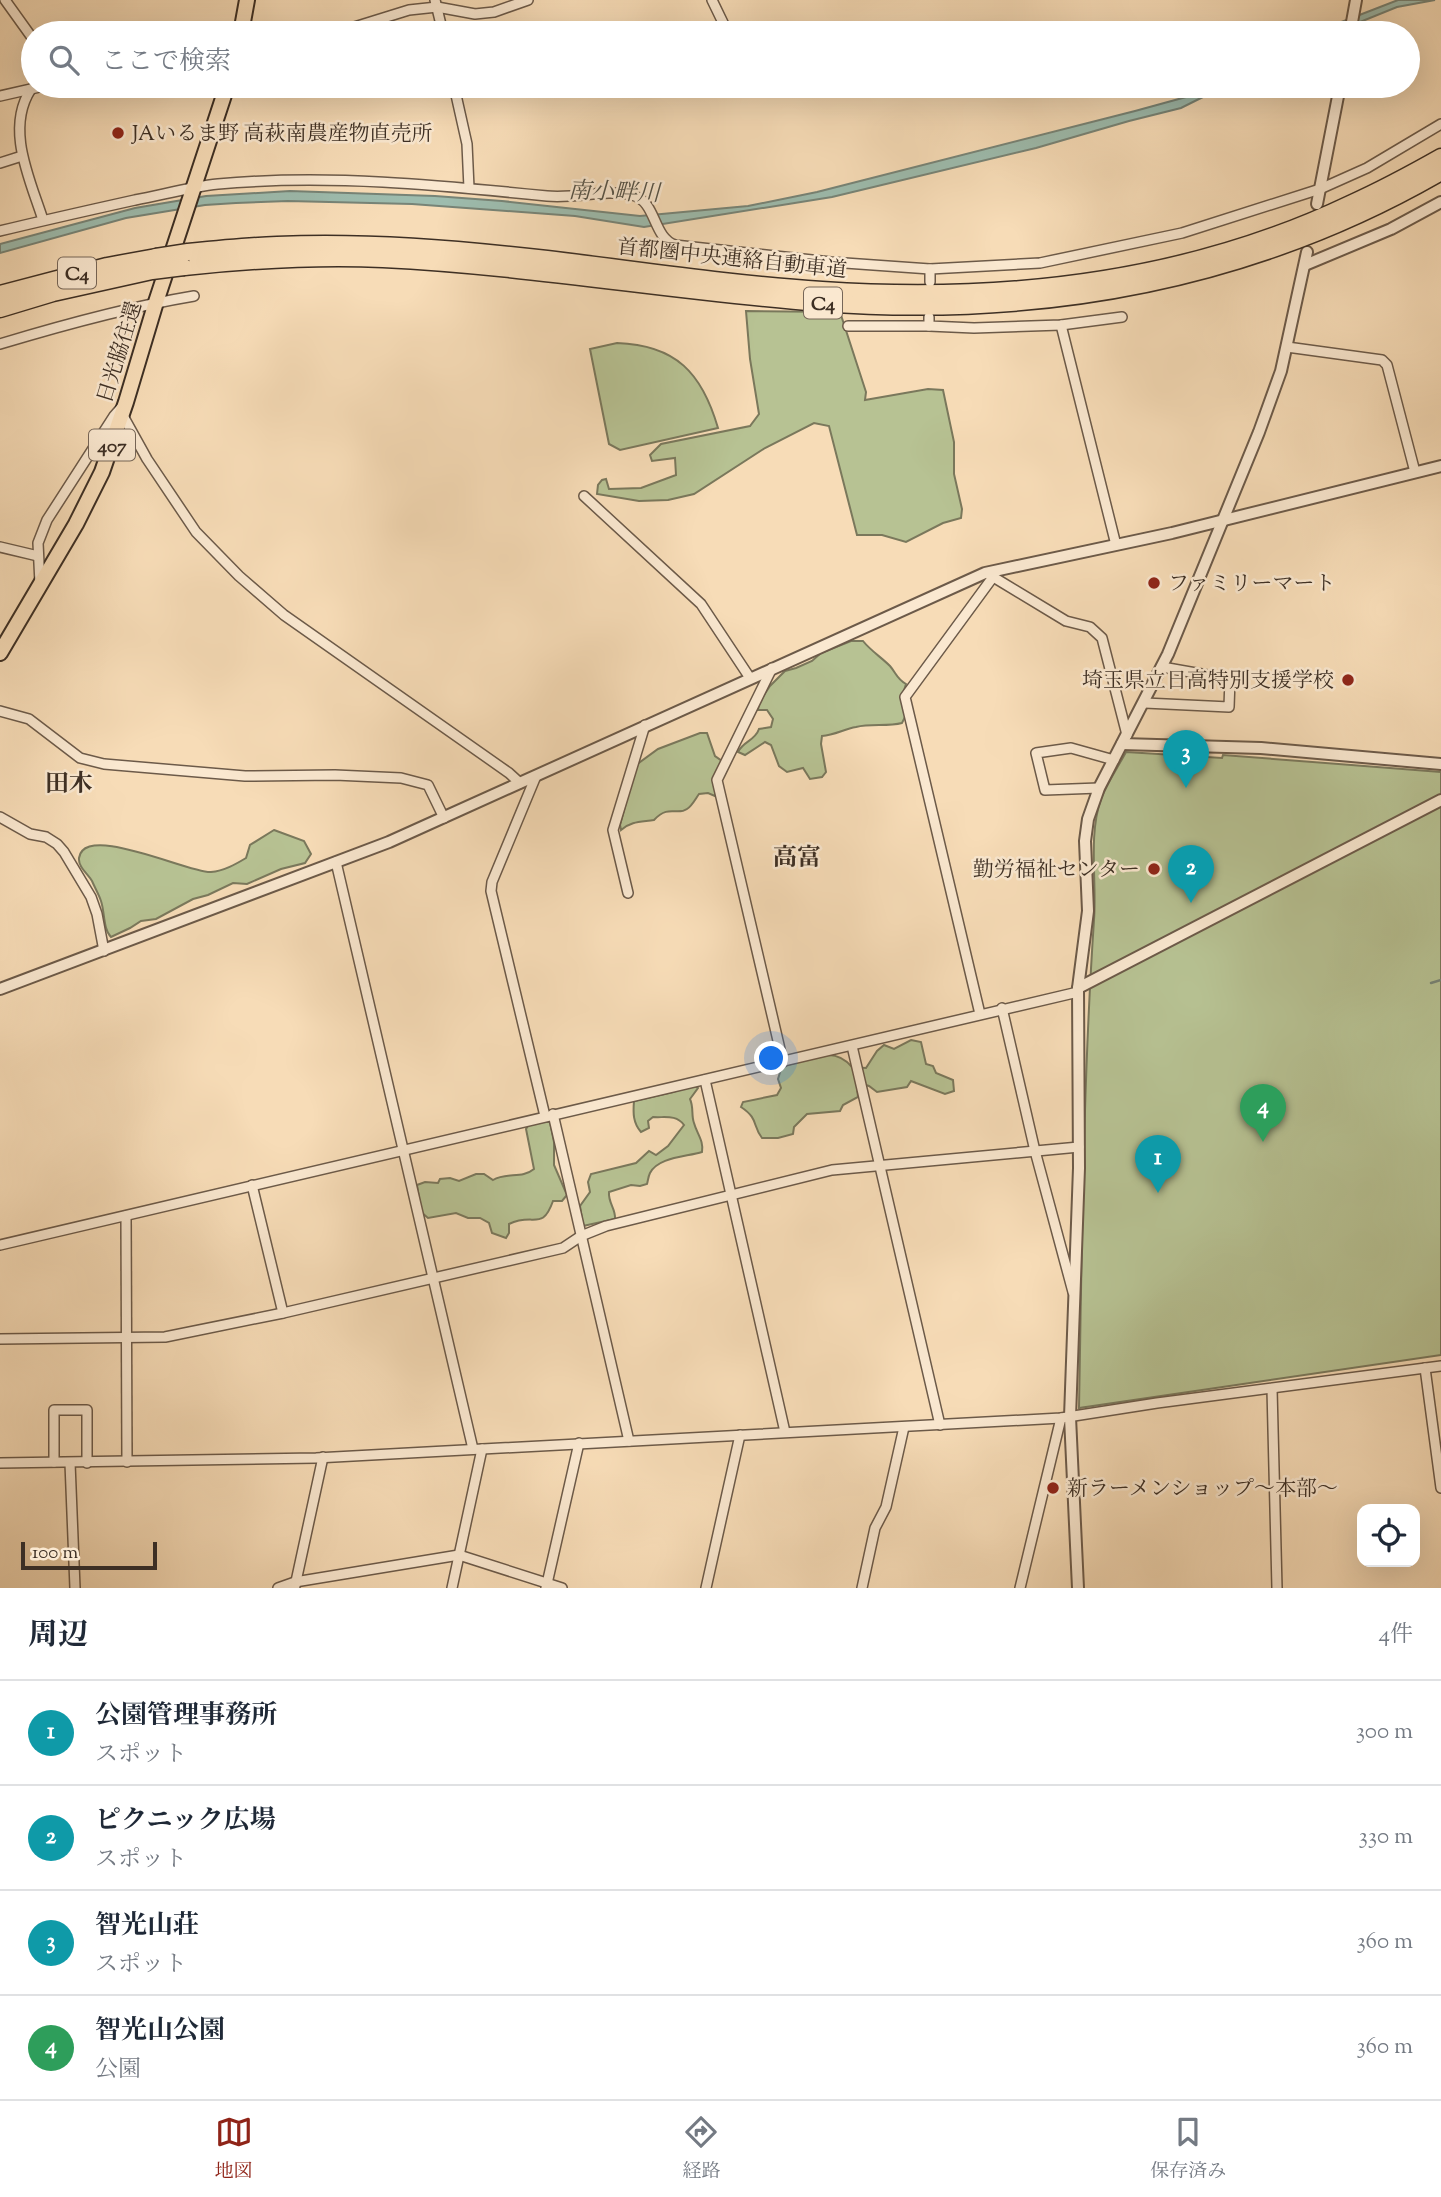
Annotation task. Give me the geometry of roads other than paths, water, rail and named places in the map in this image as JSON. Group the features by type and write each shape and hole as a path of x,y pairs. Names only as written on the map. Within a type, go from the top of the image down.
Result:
{"highway":[{"path":"243,21 247,0"},
{"name":"日光脇往還","path":"0,653 90,500 102,472 223,98"},
{"name":"首都圏中央連絡自動車道","path":"0,294 95,269 154,264 276,245 379,246 532,258 820,290 940,294 1058,286 1128,274 1243,245 1348,206 1441,157"},
{"name":"首都圏中央連絡自動車道","path":"186,259 381,259 490,267 697,292 821,303 887,307 989,306 1107,292 1199,272 1294,242 1352,218 1441,172"},
{"name":"首都圏中央連絡自動車道","path":"0,309 154,264"}],"street":[{"path":"5,0 21,22"},
{"path":"374,21 436,3 475,14 494,12 528,0"},
{"path":"712,0 722,21"},
{"path":"1352,21 1356,0"},
{"path":"436,3 440,21"},
{"path":"0,96 21,91"},
{"path":"26,98 19,119 22,156 43,220"},
{"path":"457,98 467,145 469,188"},
{"path":"1317,204 1338,98"},
{"path":"0,231 217,184 386,181 557,197 627,194 639,197 647,204 662,234 667,241 675,245 831,262 930,269 1040,262 1182,233 1320,189 1367,167 1441,124"},
{"path":"0,163 22,156"},
{"path":"1305,265 1391,229 1441,202"},
{"path":"1078,1588 1065,1418 1074,1297 1079,1147 1078,990 1088,911 1088,819 1099,788 1145,702 1190,604 1273,394 1287,346 1307,252"},
{"path":"930,269 930,282"},
{"path":"0,344 156,302 194,296"},
{"path":"848,326 929,322 974,328 1061,325 1122,317"},
{"path":"1061,325 1116,545"},
{"path":"1287,346 1382,360 1387,365 1415,472"},
{"path":"40,585 38,543 47,520 114,416 124,408 147,459 196,532 239,576 284,615 520,783"},
{"path":"0,989 336,862 444,818 772,668 989,575 1441,466"},
{"path":"584,496 701,604 750,678"},
{"path":"0,547 38,556"},
{"path":"989,575 1066,621 1090,627 1102,638 1125,739"},
{"path":"980,1014 905,697 989,575"},
{"path":"1145,702 1229,707 1230,679 1162,667"},
{"path":"772,668 717,780 783,1062"},
{"path":"0,711 29,719 80,758 104,764 244,776 335,775 401,778 428,785 444,818"},
{"path":"628,893 614,830 645,726"},
{"path":"1125,739 1441,764"},
{"path":"1099,788 1045,790 1036,753 1071,748 1114,760"},
{"path":"536,776 492,882 491,891 581,1236 629,1441"},
{"path":"0,1245 852,1046 1078,990 1441,800"},
{"path":"0,817 30,834 46,837 64,852 91,897 104,951"},
{"path":"336,862 432,1278 478,1449 452,1588"},
{"path":"1002,1008 1035,1151 1074,1297"},
{"path":"852,1046 940,1425"},
{"path":"705,1080 785,1432"},
{"path":"0,1339 165,1337 284,1313 563,1248 581,1236 606,1226 832,1170 1079,1147"},
{"path":"252,1185 284,1313"},
{"path":"125,1216 127,1462"},
{"path":"0,1463 323,1457 1065,1418 1157,1403 1441,1366"},
{"path":"1425,1368 1441,1488"},
{"path":"1272,1389 1277,1588"},
{"path":"54,1462 54,1410 87,1410 87,1463"},
{"path":"1020,1588 1065,1418"},
{"path":"862,1588 875,1528 886,1507 904,1427"},
{"path":"706,1588 740,1435"},
{"path":"546,1585 579,1443"},
{"path":"295,1585 323,1457"},
{"path":"70,1463 75,1588"},
{"path":"278,1588 459,1555 562,1588"}],"waterway":[{"path":"1431,983 1441,980"}],"place":[{"name":"JAいるま野 高萩南農産物直売所","path":"118,133"},
{"name":"ファミリーマート","path":"1154,583"},
{"name":"埼玉県立日高特別支援学校","path":"1348,680"},
{"name":"智光山荘","path":"1186,788"},
{"name":"勤労福祉センター","path":"1154,869"},
{"name":"ピクニック広場","path":"1191,903"},
{"name":"智光山公園","path":"1263,1142"},
{"name":"公園管理事務所","path":"1158,1193"},
{"name":"新ラーメンショップ～本部～","path":"1053,1488"}],"district":[{"name":"田木","path":"69,783"},
{"name":"高富","path":"797,857"}],"water label":[{"name":"南小畔川","path":"614,191"}]}
